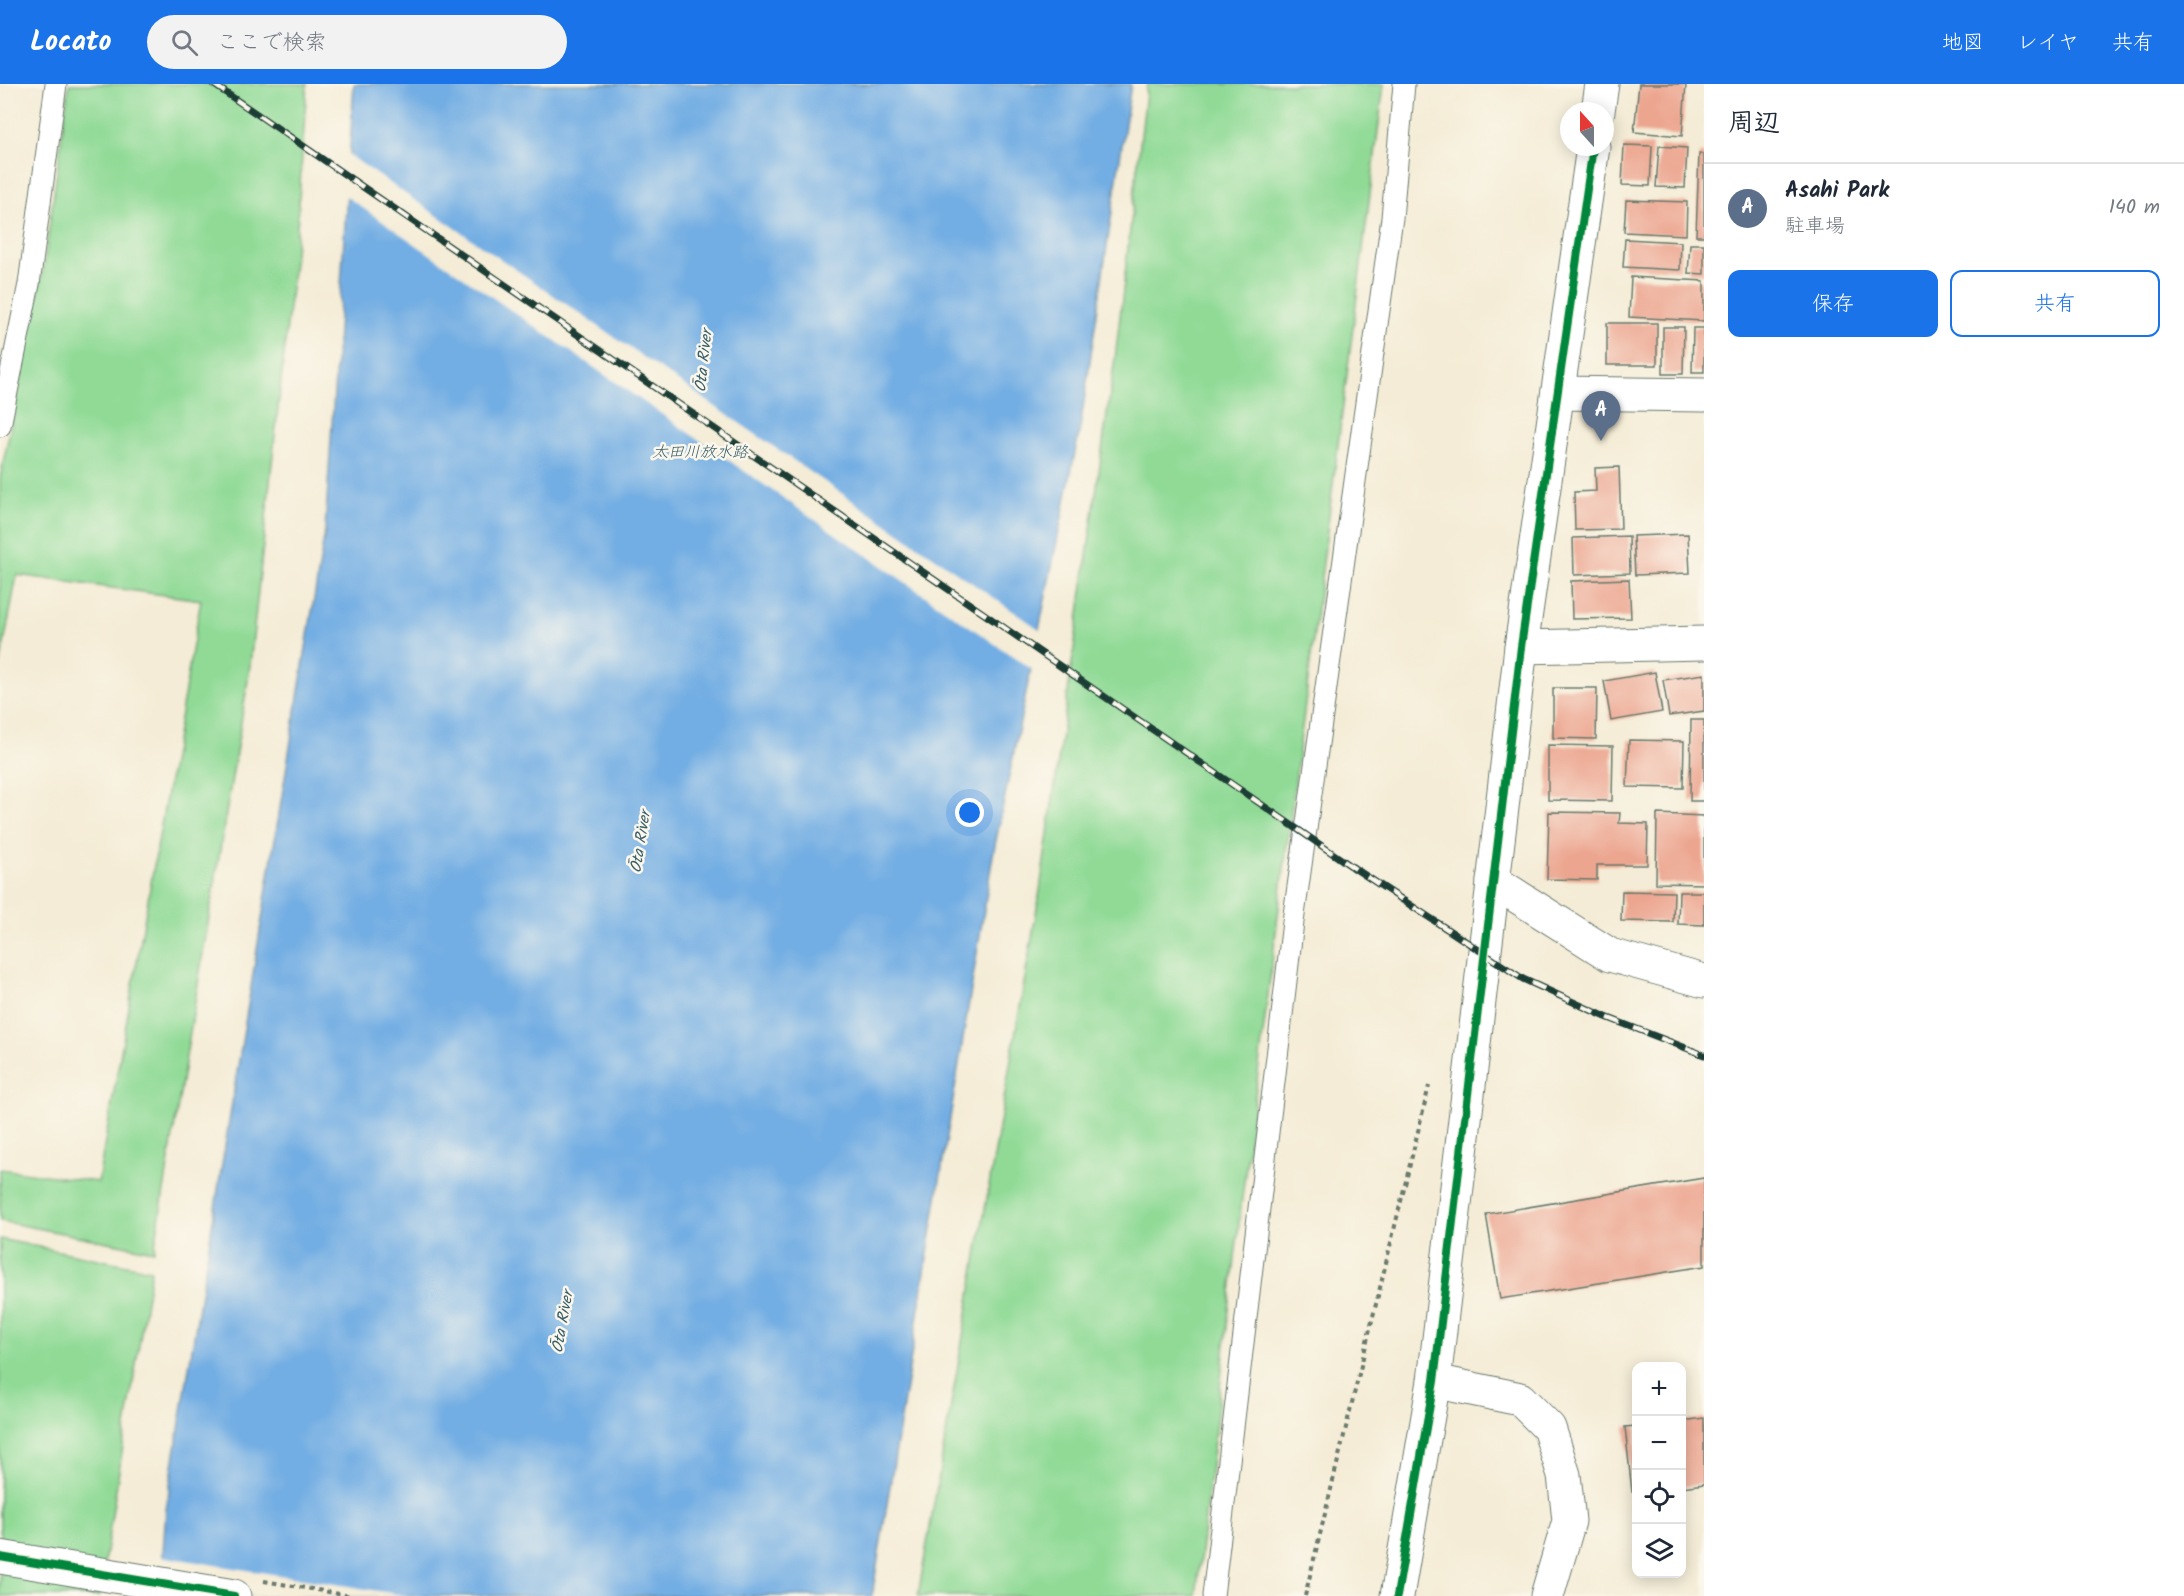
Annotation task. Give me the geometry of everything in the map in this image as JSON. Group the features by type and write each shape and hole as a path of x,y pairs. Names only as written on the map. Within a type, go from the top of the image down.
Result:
{"street":[{"path":"1599,102 1602,84"},
{"path":"1397,1596 1434,1381 1521,647 1592,156"},
{"path":"1558,393 1704,395"},
{"path":"1521,647 1704,643"},
{"path":"1493,881 1611,955 1704,981"},
{"path":"1434,1381 1520,1399 1549,1428 1564,1475 1569,1521 1547,1596"},
{"path":"0,1557 234,1596"}],"lane":[{"path":"0,426 29,284 56,84"},
{"path":"1213,1596 1293,922 1392,218 1404,84"}],"path":[{"path":"1305,1596 1429,1086"}],"green space":[{"path":"69,84 307,84 296,243 249,674 154,1251 0,1221 0,1169 98,1182 201,600 17,575 0,665 0,478 44,265"},
{"path":"1147,84 1384,84 1241,1206 1196,1596 918,1596 1039,897 1116,351"},
{"path":"0,1239 151,1270 99,1596 0,1596"}],"water":[{"name":"太田川放水路","path":"354,84 1131,84 1080,428 993,855 872,1596 160,1596 166,1509 325,531"}],"pier":[{"path":"346,153 1042,631 1034,671 344,195"},
{"path":"160,1556 409,1596 157,1596"}],"building":[{"path":"1639,84 1686,84 1682,136 1634,132"},
{"path":"1624,145 1652,146 1650,186 1622,185"},
{"path":"1659,146 1687,148 1685,188 1656,187"},
{"path":"1699,154 1704,154 1704,236 1696,236"},
{"path":"1626,200 1687,202 1686,235 1624,232"},
{"path":"1625,239 1681,242 1680,270 1623,267"},
{"path":"1690,244 1704,244 1704,274 1688,273"},
{"path":"1631,277 1704,281 1704,321 1629,317"},
{"path":"1607,323 1657,323 1657,365 1607,365"},
{"path":"1663,327 1684,327 1683,374 1663,374"},
{"path":"1693,328 1704,328 1704,372 1692,372"},
{"path":"1619,467 1621,529 1575,530 1574,492 1596,491 1595,468"},
{"path":"1688,534 1690,573 1635,575 1633,536"},
{"path":"1629,536 1630,573 1574,575 1573,538"},
{"path":"1629,579 1631,618 1572,619 1571,581"},
{"path":"1655,672 1662,712 1611,721 1604,681"},
{"path":"1704,674 1704,711 1669,716 1663,680"},
{"path":"1553,688 1597,688 1596,739 1553,738"},
{"path":"1691,720 1704,720 1704,801 1690,801"},
{"path":"1629,740 1684,741 1683,788 1627,787"},
{"path":"1548,745 1613,746 1612,801 1548,800"},
{"path":"1549,812 1620,813 1619,823 1648,824 1647,865 1597,865 1597,880 1547,879"},
{"path":"1657,814 1704,816 1704,884 1656,883"},
{"path":"1622,891 1674,892 1673,922 1621,921"},
{"path":"1679,892 1704,892 1704,925 1678,924"},
{"path":"1704,1178 1704,1266 1500,1299 1486,1214"},
{"path":"1704,1418 1704,1484 1686,1486 1686,1420"},
{"path":"1632,1426 1632,1492 1625,1427"}],"railway":[{"path":"213,84 1354,868 1523,979 1606,1017 1704,1055"}],"cycle path":[{"path":"1397,1596 1434,1381 1521,647 1592,156"},
{"path":"0,1557 234,1596"}],"place":[{"name":"Asahi Park","path":"1601,441"}],"water label":[{"name":"Ōta River","path":"704,361"},
{"name":"Ōta River","path":"641,842"},
{"name":"Ōta River","path":"563,1322"}]}
